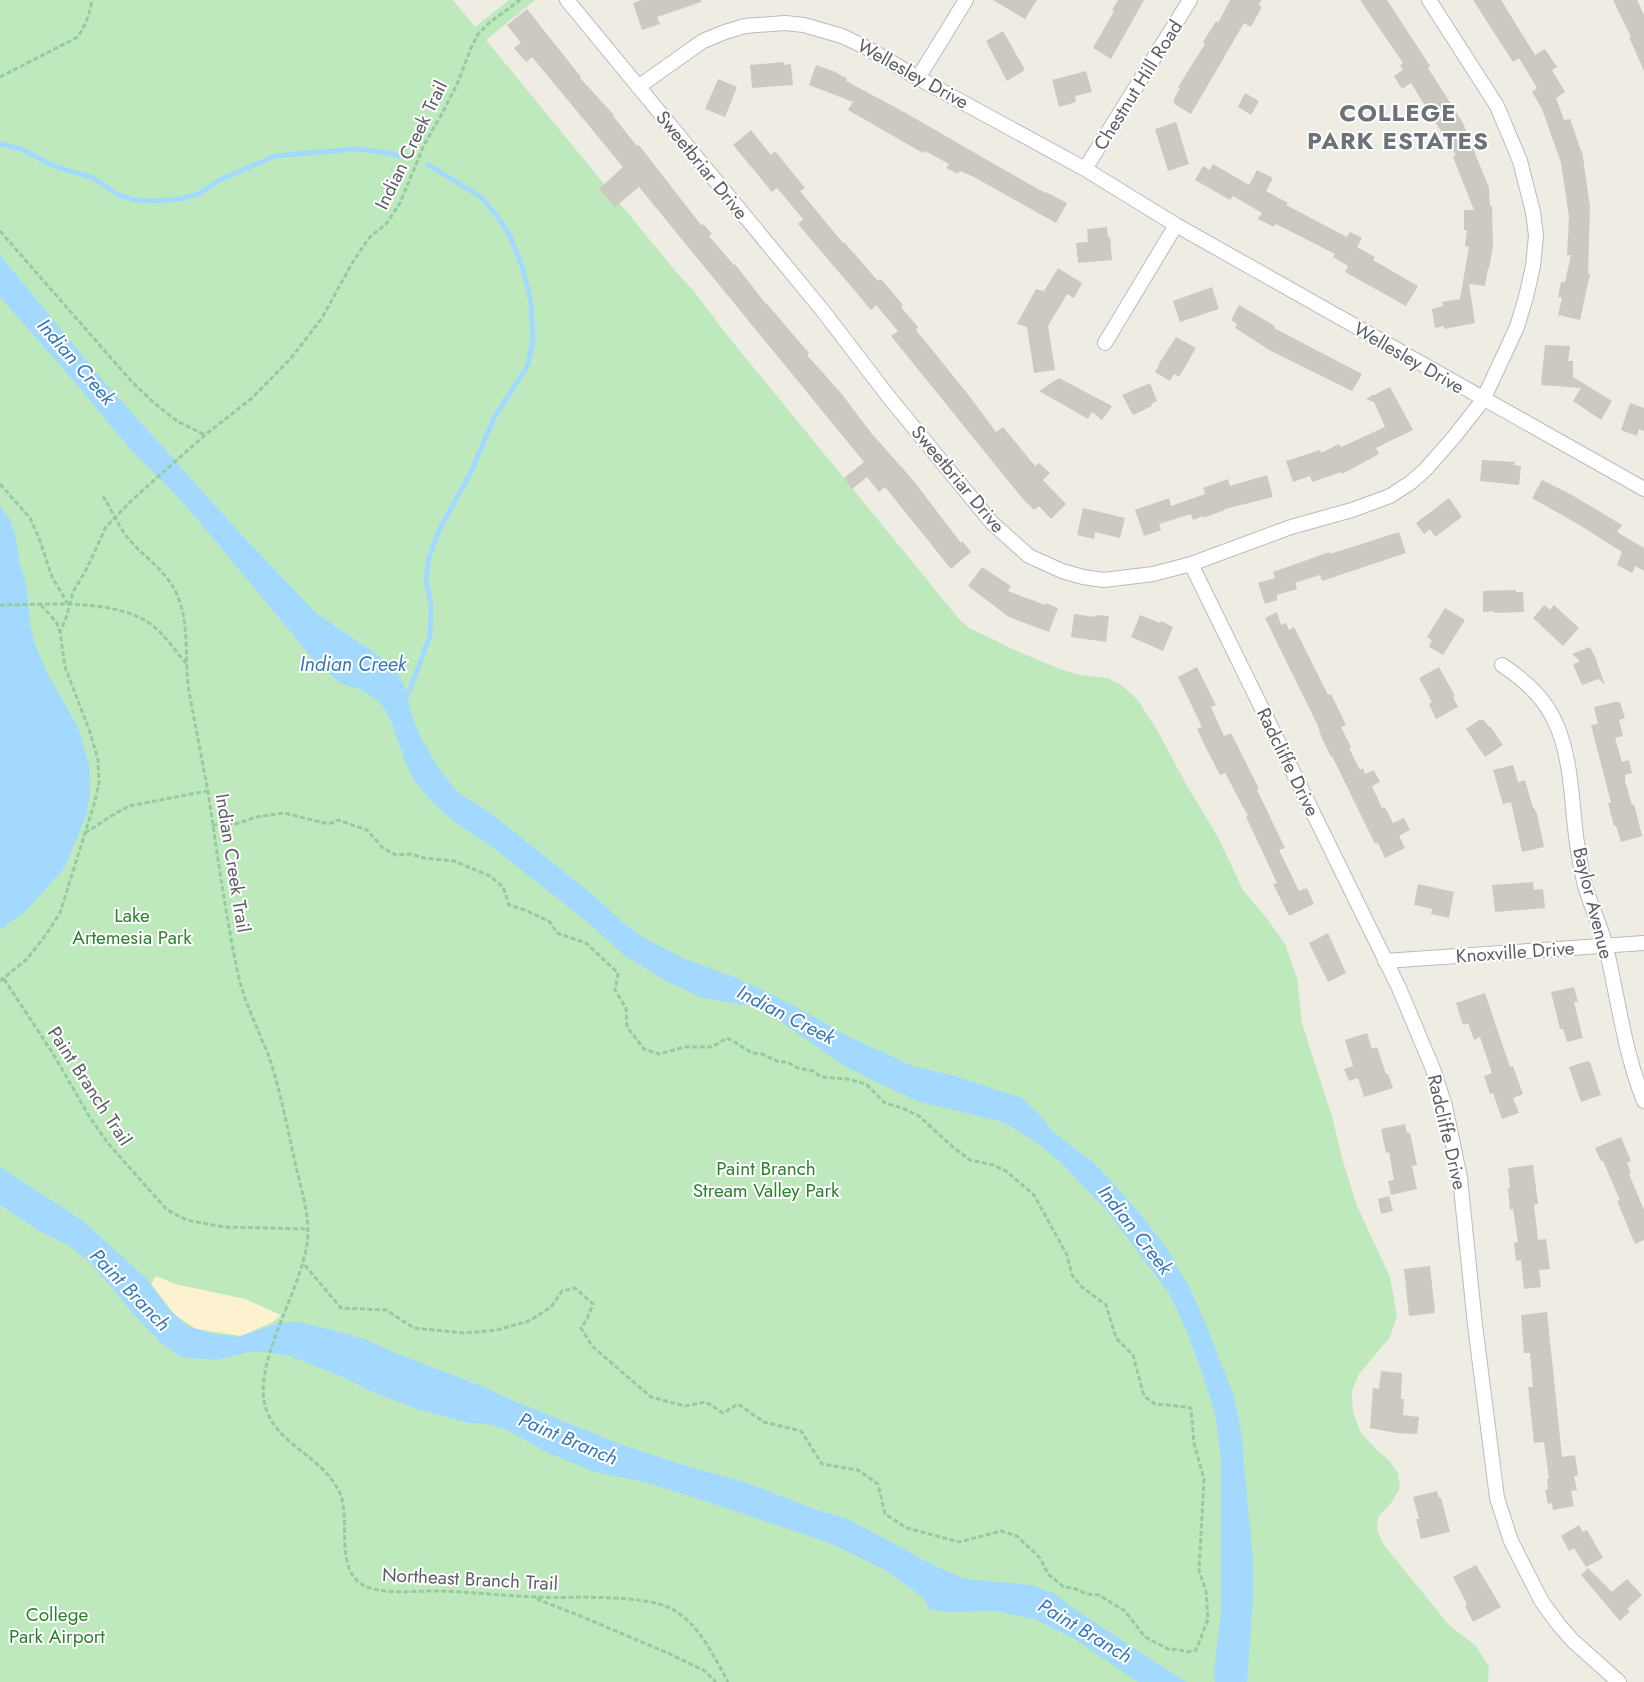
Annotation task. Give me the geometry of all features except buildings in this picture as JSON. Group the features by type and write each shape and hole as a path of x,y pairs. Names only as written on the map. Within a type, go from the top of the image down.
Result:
{"street":[{"name":"Sweetbriar Drive","path":"567,0 823,311 888,396 992,523 1029,556 1062,572 1104,580 1153,574 1191,564 1291,527 1352,510 1390,496 1425,470 1483,400 1517,327 1526,298 1533,266 1536,236 1533,212 1520,162 1497,106 1429,0"},
{"path":"918,78 966,0"},
{"name":"Chestnut Hill Road","path":"1085,169 1190,0"},
{"name":"Wellesley Drive","path":"638,87 703,41 732,30 764,23 804,25 842,36 1085,169 1176,225 1483,400 1644,489"},
{"path":"1105,343 1176,225"},
{"name":"Radcliffe Drive","path":"1191,564 1415,1024 1445,1106 1460,1178 1497,1498 1511,1541 1542,1602 1559,1625 1573,1641 1619,1682"},
{"name":"Baylor Avenue","path":"1502,665 1533,689 1549,710 1557,727 1570,777 1579,854 1586,890 1605,946 1631,1063 1644,1101"},
{"name":"Knoxville Drive","path":"1385,961 1644,943"}],"path":[{"path":"0,77 76,38 83,30 92,0"},
{"name":"Indian Creek Trail","path":"60,632 73,592 87,568 106,527 132,500 252,398 291,358 322,318 351,265 369,238 387,223 400,203 424,144 458,82 470,48 478,34 520,0"},
{"path":"0,231 132,382 177,421 205,436"},
{"path":"0,484 30,518 52,577 69,604"},
{"path":"103,496 116,516"},
{"name":"Indian Creek Trail","path":"116,516 126,535 166,576 176,592 185,625 188,686 234,952 244,995 268,1055 281,1095 308,1229"},
{"path":"0,605 69,604 109,609 136,616 152,625 186,664"},
{"path":"2,980 28,958 60,913 91,816 99,782 98,760 90,732 65,667 57,623 39,605"},
{"path":"85,833 129,806 207,791"},
{"path":"212,826 236,824 256,817 284,813 329,824 338,820 367,830 383,848 396,855 410,854 463,864 490,876 503,887 509,905 525,910 550,922 557,932 586,943 618,973 615,990 626,1008 627,1027 644,1049 659,1054 685,1047 712,1047 727,1038 752,1053 762,1054 779,1062 788,1062 798,1068 813,1070 821,1077 847,1079 866,1084 886,1103 919,1116 970,1160 1006,1170 1034,1195 1067,1254 1072,1276 1082,1287 1106,1306 1116,1338 1133,1355 1144,1396 1155,1404 1192,1408 1194,1443 1204,1479 1199,1570 1206,1591 1208,1619 1196,1650 1187,1652 1176,1648 1170,1650 1146,1637 1125,1611 1099,1594 1087,1594 1064,1586 1048,1574 1040,1558 1017,1536 1001,1532 960,1542 907,1528 885,1514 878,1484 858,1470 822,1464 801,1431 764,1422 738,1404 724,1414 706,1402 686,1406 651,1397 592,1346 581,1328 593,1304 575,1288 562,1291 551,1307 529,1322 497,1330 465,1333 414,1328 386,1310 341,1308 303,1263"},
{"name":"Paint Branch Trail","path":"2,980 52,1052 89,1116 107,1142 167,1210 187,1220 224,1228 308,1229"},
{"name":"Northeast Branch Trail","path":"308,1229 303,1263 265,1368 262,1388 263,1401 273,1425 330,1476 342,1499 347,1563 358,1582 366,1587 384,1591 443,1591 537,1597 624,1599 649,1601 664,1605 677,1612 694,1629 728,1682"},
{"path":"537,1597 538,1600 678,1658 705,1671 716,1682"}],"green space":[{"name":"Paint Branch Stream Valley Park","path":"0,0 453,0 475,27 509,0 535,0 486,40 693,290 727,335 959,619 969,628 1060,669 1080,675 1107,678 1120,684 1137,699 1156,728 1186,784 1218,837 1243,890 1285,944 1297,978 1302,1023 1333,1120 1342,1158 1357,1206 1390,1277 1397,1316 1390,1337 1359,1374 1352,1391 1353,1413 1361,1433 1389,1460 1398,1473 1400,1488 1391,1503 1378,1517 1377,1530 1384,1545 1449,1625 1476,1646 1489,1667 1488,1682 0,1682"}],"sand":[{"path":"156,1276 175,1284 245,1299 281,1315 273,1322 241,1336 196,1329 175,1315 151,1284"}],"water":[{"name":"Indian Creek","path":"0,255 101,378 239,532 316,613 394,668 404,685 411,713 421,738 438,767 456,791 492,814 644,938 685,959 734,977 773,995 839,1032 913,1066 951,1075 1022,1098 1039,1114 1053,1132 1093,1162 1143,1217 1167,1249 1190,1288 1233,1394 1241,1430 1253,1560 1253,1600 1247,1682 1215,1682 1214,1672 1221,1612 1221,1460 1216,1418 1203,1375 1185,1327 1168,1292 1107,1211 1061,1163 1036,1142 1003,1122 920,1102 843,1065 756,1007 702,998 666,981 625,956 586,921 492,847 453,821 432,802 412,778 391,721 381,703 362,690 342,684 316,663 198,520 127,446 84,393 0,297"},
{"path":"0,506 10,519 16,538 19,561 27,588 30,624 35,644 47,673 78,727 89,764 90,789 87,814 64,869 26,911 0,930"},
{"name":"Paint Branch","path":"0,1167 82,1220 147,1279 169,1309 187,1326 214,1334 238,1337 278,1323 299,1322 367,1340 622,1445 747,1483 812,1508 848,1519 939,1568 965,1579 1031,1585 1055,1594 1077,1611 1186,1682 1138,1682 1073,1638 1034,1619 996,1611 943,1612 928,1608 925,1599 885,1570 830,1543 640,1481 595,1472 548,1453 507,1430 487,1424 468,1423 417,1409 290,1356 266,1352 251,1352 215,1360 181,1357 162,1344 136,1317 91,1263 68,1245 39,1231 0,1205"}],"waterway":[{"path":"0,144 21,149 54,166 93,178 117,194 133,200 157,201 181,199 201,193 217,181 275,156 354,149 384,152 407,158"},
{"path":"405,701 430,635 431,604 426,581 429,558 439,530 471,472 494,418 528,365 533,340 531,302 523,269 511,238 497,216 482,198 428,165"}],"district":[{"name":"COLLEGE PARK ESTATES","path":"1398,126"}],"park label":[{"name":"Lake Artemesia Park","path":"132,926"},
{"name":"College Park Airport","path":"57,1625"}]}
